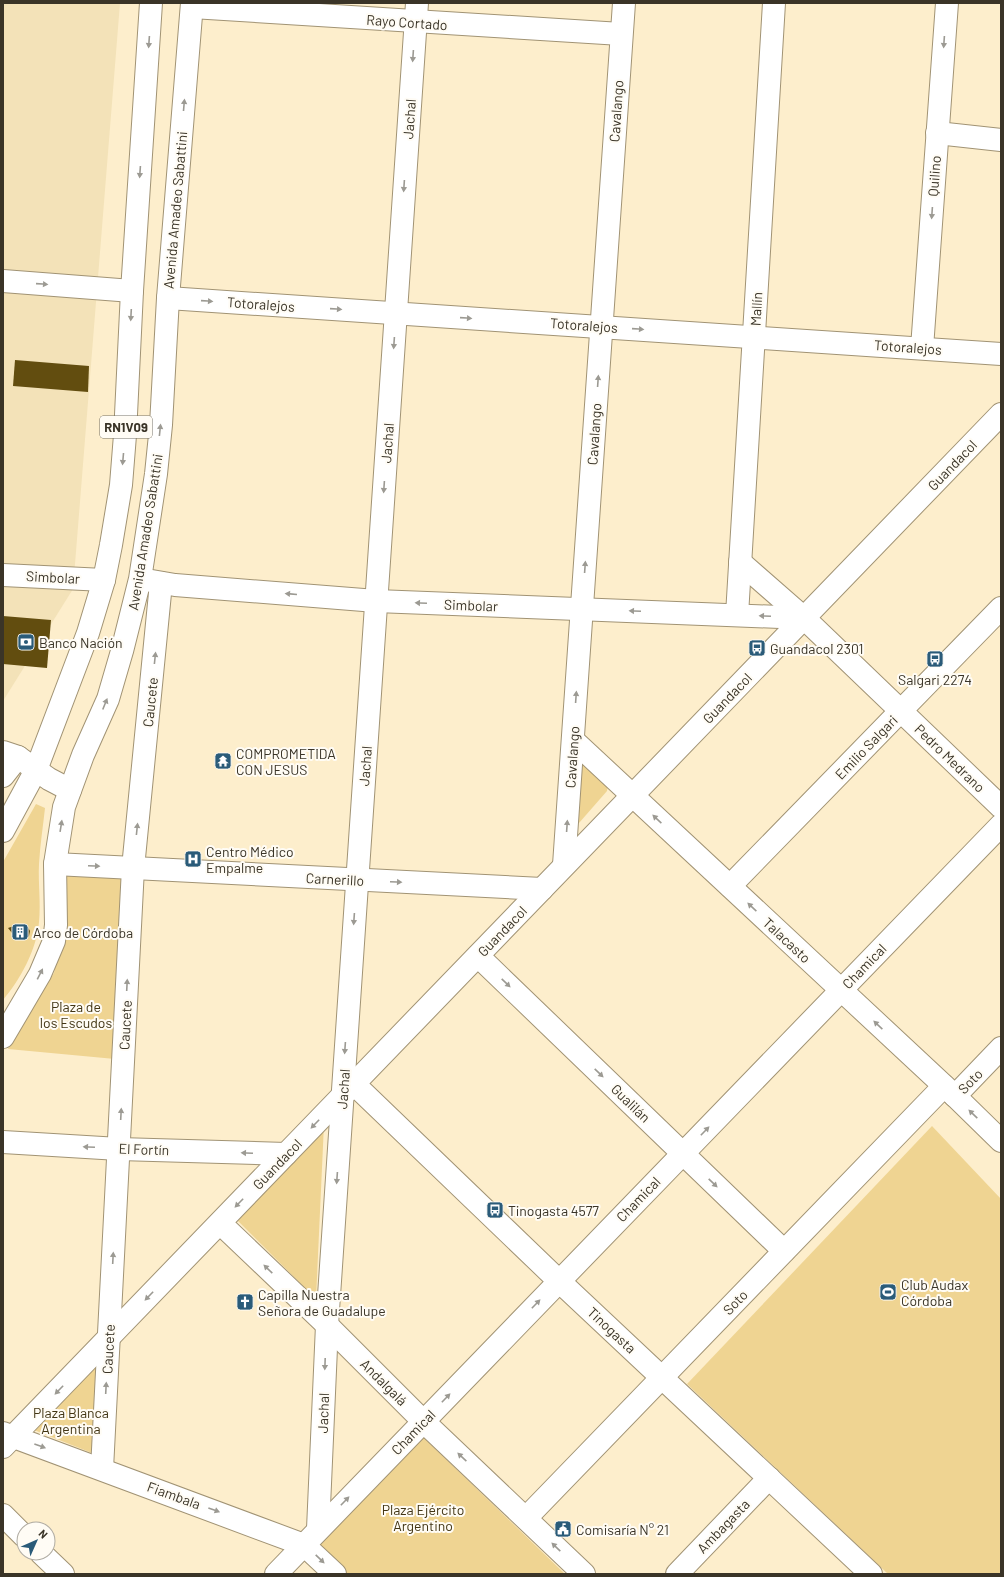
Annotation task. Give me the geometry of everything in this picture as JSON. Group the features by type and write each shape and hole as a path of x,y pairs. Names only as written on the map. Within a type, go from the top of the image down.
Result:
{"street":[{"name":"RN1V09","path":"3,831 36,770 88,633 104,580 122,478 132,291 151,3"},
{"name":"Cavalango","path":"564,865 624,3"},
{"name":"Mallín","path":"737,615 774,3"},
{"name":"Quilino","path":"922,348 947,3"},
{"name":"Rayo Cortado","path":"192,5 416,13 622,34"},
{"name":"Avenida Amadeo Sabattini","path":"3,1037 12,1014 40,974 54,941 56,925 55,864 64,807 108,699 140,579 156,474 160,432 168,298 192,5"},
{"name":"Jachal","path":"311,1537 327,1326 348,1090 357,880 416,13"},
{"path":"937,133 1001,140"},
{"path":"3,281 132,291"},
{"name":"Totoralejos","path":"168,298 1001,354"},
{"name":"Guandacol","path":"6,1439 109,1338 1001,414"},
{"name":"Pedro Medrano","path":"740,562 804,618 1001,807"},
{"name":"Simbolar","path":"3,575 104,580"},
{"name":"Simbolar","path":"140,579 161,583 376,601 804,618"},
{"name":"Caucete","path":"102,1469 133,868 161,583"},
{"name":"Emilio Salgari","path":"730,886 1001,608"},
{"name":"Talacasto","path":"573,740 950,1091 1001,1141"},
{"path":"3,776 10,754 70,790"},
{"name":"Chamical","path":"276,1574 1001,825"},
{"name":"Carnerillo","path":"55,864 542,889"},
{"name":"Gualilán","path":"478,956 784,1251"},
{"name":"Soto","path":"526,1518 784,1251 950,1091 1001,1048"},
{"name":"Tinogasta","path":"348,1090 663,1377 871,1574"},
{"name":"El Fortín","path":"3,1142 286,1154"},
{"name":"Andalgalá","path":"220,1223 584,1574"},
{"name":"Fiambala","path":"6,1439 311,1537 335,1574"},
{"name":"Ambagasta","path":"677,1574 769,1478"},
{"path":"3,1515 16,1528"},
{"path":"49,1561 63,1574"}],"shaded area":[{"path":"3,3 120,3 73,589 3,701"}],"green space":[{"path":"578,763 587,763 608,783 607,791 579,823 573,824"},
{"path":"36,804 45,808 39,864 40,908 38,932 27,964 16,983 3,1000 3,862"},
{"name":"Plaza de los Escudos","path":"64,873 124,876 115,1059 8,1049 28,1013 54,973 64,926"},
{"path":"324,1124 316,1299 235,1218"},
{"name":"Club Audax Córdoba","path":"932,1126 1001,1199 1001,1574 888,1574 687,1384"},
{"name":"Plaza Blanca Argentina","path":"97,1361 92,1453 29,1428"},
{"name":"Plaza Ejército Argentino","path":"422,1436 565,1574 343,1574 315,1547"}],"building":[{"path":"15,360 89,366 88,392 13,386"},
{"name":"Banco Nación","path":"3,616 51,620 47,668 3,664"},
{"name":"Arco de Córdoba","path":"20,924 26,924 30,931 29,936 24,940 16,938 8,928"}],"place":[{"name":"Banco Nación","path":"26,642"},
{"name":"Guandacol 2301","path":"757,648"},
{"name":"Salgari 2274","path":"935,659"},
{"name":"COMPROMETIDA CON JESUS","path":"223,761"},
{"name":"Centro Médico Empalme","path":"193,859"},
{"name":"Arco de Córdoba","path":"20,932"},
{"name":"Tinogasta 4577","path":"495,1210"},
{"name":"Club Audax Córdoba","path":"888,1292"},
{"name":"Capilla Nuestra Señora de Guadalupe","path":"245,1302"},
{"name":"Comisaría N° 21","path":"563,1529"}]}
